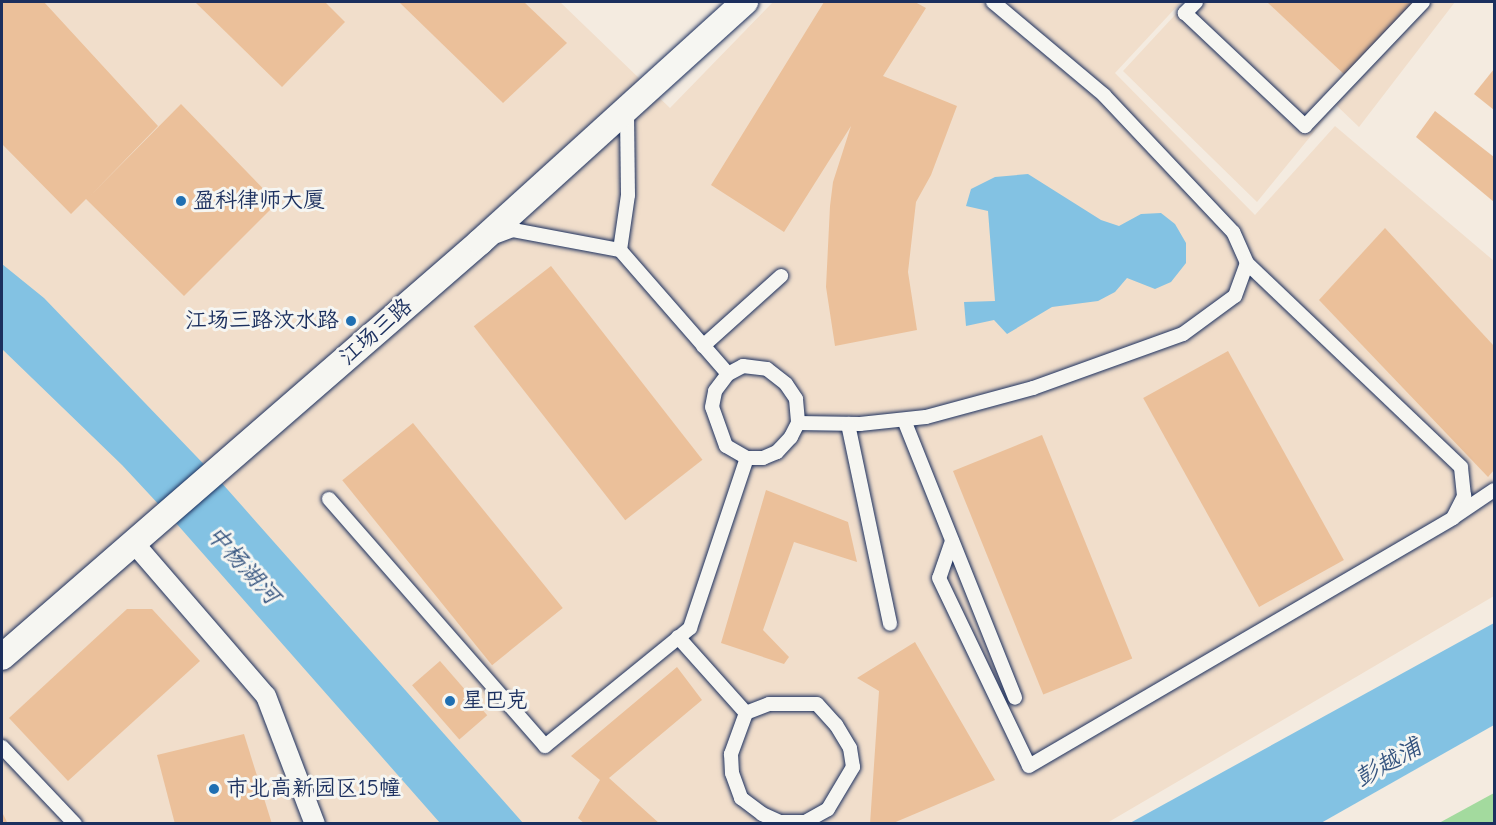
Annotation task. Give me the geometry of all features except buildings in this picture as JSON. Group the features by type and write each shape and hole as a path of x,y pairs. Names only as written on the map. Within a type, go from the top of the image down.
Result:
{"street":[{"name":"江场三路","path":"2,657 480,242 627,112 745,2"},
{"path":"141,535 266,696 315,824"}],"lane":[{"path":"993,2 1104,95 1233,232 1247,263 1461,467 1464,496 1453,518"},
{"path":"1196,2 1185,13 1305,126 1423,2"},
{"path":"620,250 628,195 627,112"},
{"path":"480,242 513,230 620,250 728,374"},
{"path":"798,423 848,424 926,417 1033,388 1183,334 1235,296 1247,263"},
{"path":"703,346 781,276"},
{"path":"743,366 767,369 786,384 796,399 798,423 777,452 763,458 747,458 726,446 712,407 715,391 728,374 743,366"},
{"path":"904,420 1014,698"},
{"path":"848,424 891,624"},
{"path":"329,499 545,746 690,628 747,458"},
{"path":"952,541 939,578 1029,766 1453,518 1494,490"},
{"path":"678,637 746,713"},
{"path":"769,704 817,704 836,725 850,748 853,767 828,809 805,822 780,822 762,814 741,798 732,773 731,754 746,713 769,704"},
{"path":"2,747 75,824"}],"shaded area":[{"path":"2,2 560,2 670,108 773,2 1181,2 1115,73 1255,215 1335,126 1494,261 1494,596 1107,823 2,824"},
{"path":"1187,2 1455,2 1359,127 1336,105 1257,202 1123,71"}],"green space":[{"path":"1494,793 1494,823 1439,823"}],"water":[{"path":"1028,174 1101,220 1119,226 1141,214 1161,213 1175,224 1186,243 1186,263 1171,282 1155,289 1127,278 1115,292 1098,301 1052,307 1007,334 994,320 966,326 964,302 995,301 988,211 966,206 971,189 995,177"},
{"name":"中杨湖河","path":"2,264 44,298 220,481 523,823 440,823 176,523 122,465 2,349"},
{"name":"彭越浦","path":"1494,623 1494,725 1321,823 1130,823"}],"place":[{"name":"盈科律师大厦","path":"181,201"},
{"name":"江场三路汶水路","path":"351,321"},
{"name":"星巴克","path":"450,701"},
{"name":"市北高新园区15幢","path":"214,789"}]}
